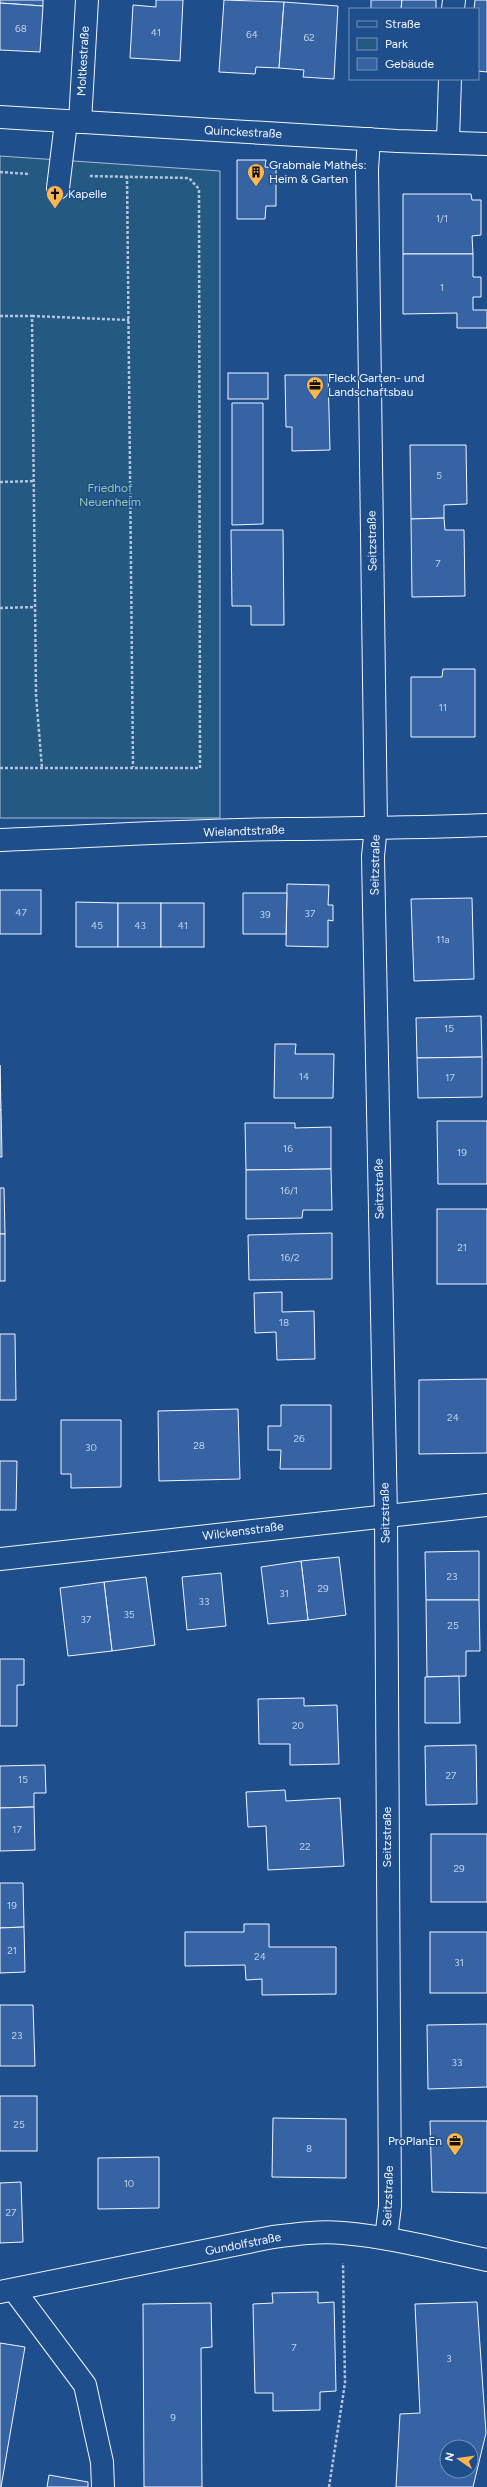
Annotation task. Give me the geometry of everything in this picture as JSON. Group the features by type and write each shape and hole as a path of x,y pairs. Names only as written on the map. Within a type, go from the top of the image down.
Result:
{"street":[{"name":"Moltkestraße","path":"59,182 73,122 87,0"},
{"path":"448,141 450,80"},
{"name":"Quinckestraße","path":"0,117 369,139 448,141 487,144"},
{"name":"Seitzstraße","path":"369,139 367,169 376,826 374,864 386,1516 390,2198 386,2238"},
{"name":"Wielandtstraße","path":"0,840 287,829 357,830 376,826 412,828 487,825"},
{"name":"Wilckensstraße","path":"0,1559 487,1505"},
{"name":"Gundolfstraße","path":"7,2291 273,2237 310,2232 342,2232 386,2238 487,2260"},
{"path":"7,2291 85,2385 102,2462 103,2487"}],"path":[{"path":"0,172 59,182 127,176 189,178 199,189 200,768 0,768"},
{"path":"127,176 133,767"},
{"path":"0,316 129,320"},
{"path":"32,316 35,481 36,695 42,768"},
{"path":"0,482 35,481"},
{"path":"0,608 35,607"},
{"path":"329,2487 345,2383 343,2261"}],"green space":[{"name":"Friedhof Neuenheim","path":"0,156 220,171 220,818 0,818"}],"building":[{"path":"0,0 43,0 43,6 0,3"},
{"path":"156,0 183,0 180,61 130,58 133,5 156,7"},
{"path":"224,0 284,2 279,68 256,67 255,74 219,72"},
{"path":"371,0 402,0 401,8 371,8"},
{"path":"402,0 436,0 436,8 401,8"},
{"path":"475,0 487,0 487,72 479,71 479,8 474,8"},
{"path":"284,2 338,6 334,79 303,77 304,70 279,68"},
{"path":"0,3 43,6 40,52 0,50"},
{"name":"Grabmale Mathes: Heim & Garten","path":"237,160 266,160 265,167 276,168 276,206 266,206 265,219 237,219"},
{"path":"403,194 471,194 472,200 481,200 481,235 472,236 473,254 403,254"},
{"path":"403,254 473,254 473,277 481,277 481,297 473,297 473,310 487,310 487,328 457,328 457,313 403,314"},
{"path":"228,373 268,373 268,399 228,399"},
{"path":"285,375 328,375 330,450 292,451 292,427 286,427"},
{"path":"232,403 263,403 263,524 232,525"},
{"path":"410,445 466,445 467,504 444,505 444,518 411,519"},
{"path":"444,518 445,530 464,530 465,596 412,597 411,519"},
{"path":"231,530 283,530 284,625 251,625 251,606 232,606"},
{"path":"443,669 475,669 475,737 411,737 411,677 442,677"},
{"path":"287,884 329,885 328,905 333,905 333,921 328,920 328,947 286,946"},
{"path":"0,890 41,890 41,934 0,934"},
{"path":"243,893 287,893 286,934 243,934"},
{"path":"472,898 474,979 414,981 411,899"},
{"path":"76,902 118,903 118,947 76,947"},
{"path":"118,903 161,903 161,947 118,947"},
{"path":"161,903 204,903 204,947 161,947"},
{"path":"481,1016 482,1057 417,1058 416,1018"},
{"path":"275,1044 296,1044 295,1054 334,1054 333,1098 274,1098"},
{"path":"482,1057 482,1097 418,1098 417,1058"},
{"path":"0,1065 1,1110 0,1110"},
{"path":"1,1110 2,1157 0,1157"},
{"path":"437,1121 487,1121 487,1184 438,1184"},
{"path":"245,1123 295,1123 295,1128 331,1127 331,1169 246,1170"},
{"path":"331,1169 332,1210 303,1210 302,1218 246,1219 246,1170"},
{"path":"0,1188 4,1188 5,1234 0,1234"},
{"path":"437,1209 487,1209 487,1284 437,1284"},
{"path":"332,1233 332,1279 249,1280 248,1235"},
{"path":"0,1234 5,1234 5,1281 0,1281"},
{"path":"282,1292 282,1312 314,1311 315,1359 277,1360 276,1332 255,1333 254,1293"},
{"path":"0,1334 15,1334 16,1400 0,1400"},
{"path":"487,1379 487,1453 419,1454 419,1380"},
{"path":"281,1405 331,1405 331,1469 280,1469 281,1450 268,1450 268,1426 281,1426"},
{"path":"238,1409 240,1479 159,1481 158,1411"},
{"path":"61,1420 121,1420 121,1487 71,1488 71,1474 61,1474"},
{"path":"0,1461 17,1461 16,1510 0,1510"},
{"path":"479,1551 479,1600 426,1600 425,1552"},
{"path":"339,1557 346,1615 308,1620 301,1561"},
{"path":"301,1561 308,1620 268,1624 261,1567"},
{"path":"221,1573 226,1626 187,1630 182,1577"},
{"path":"146,1577 155,1645 112,1651 104,1582"},
{"path":"104,1582 112,1651 68,1656 60,1588"},
{"path":"426,1600 479,1600 480,1651 466,1651 466,1676 427,1677"},
{"path":"0,1659 24,1659 24,1685 17,1685 17,1726 0,1726"},
{"path":"459,1676 460,1723 425,1723 425,1677"},
{"path":"304,1698 304,1706 337,1705 339,1764 290,1765 290,1744 259,1744 258,1699"},
{"path":"476,1745 477,1804 426,1805 425,1746"},
{"path":"45,1765 46,1793 34,1793 34,1807 0,1808 0,1766"},
{"path":"285,1790 286,1801 340,1798 344,1866 268,1870 266,1826 248,1827 246,1792"},
{"path":"34,1807 35,1850 0,1851 0,1808"},
{"path":"431,1834 487,1834 487,1902 431,1902"},
{"path":"0,1883 23,1883 24,1927 0,1928"},
{"path":"244,1924 269,1924 269,1947 336,1947 336,1994 262,1995 262,1979 246,1980 245,1965 185,1966 185,1932 244,1932"},
{"path":"24,1927 25,1972 0,1973 0,1928"},
{"path":"430,1932 487,1932 487,1993 430,1993"},
{"path":"0,2005 33,2005 35,2066 0,2066"},
{"path":"487,2024 487,2087 428,2089 427,2025"},
{"path":"0,2096 37,2096 37,2151 0,2151"},
{"path":"273,2118 346,2119 346,2178 272,2177"},
{"path":"430,2121 487,2121 487,2193 432,2192"},
{"path":"159,2157 159,2208 98,2209 98,2158"},
{"path":"21,2182 23,2242 0,2243 0,2183"},
{"path":"318,2292 318,2303 334,2302 336,2391 320,2392 320,2410 273,2411 273,2393 255,2393 253,2304 273,2303 272,2293"},
{"path":"477,2302 486,2433 479,2462 479,2439 439,2439 439,2479 475,2479 473,2487 396,2487 400,2414 420,2413 415,2304"},
{"path":"211,2303 212,2347 201,2348 202,2487 144,2487 143,2304"},
{"path":"0,2343 25,2347 1,2487 0,2487"},
{"path":"49,2475 88,2482 88,2487 47,2487"}],"place":[{"name":"Grabmale Mathes: Heim & Garten","path":"256,187"},
{"name":"Kapelle","path":"55,209"},
{"name":"Fleck Garten- und Landschaftsbau","path":"315,400"},
{"name":"ProPlanEn","path":"455,2156"}]}
